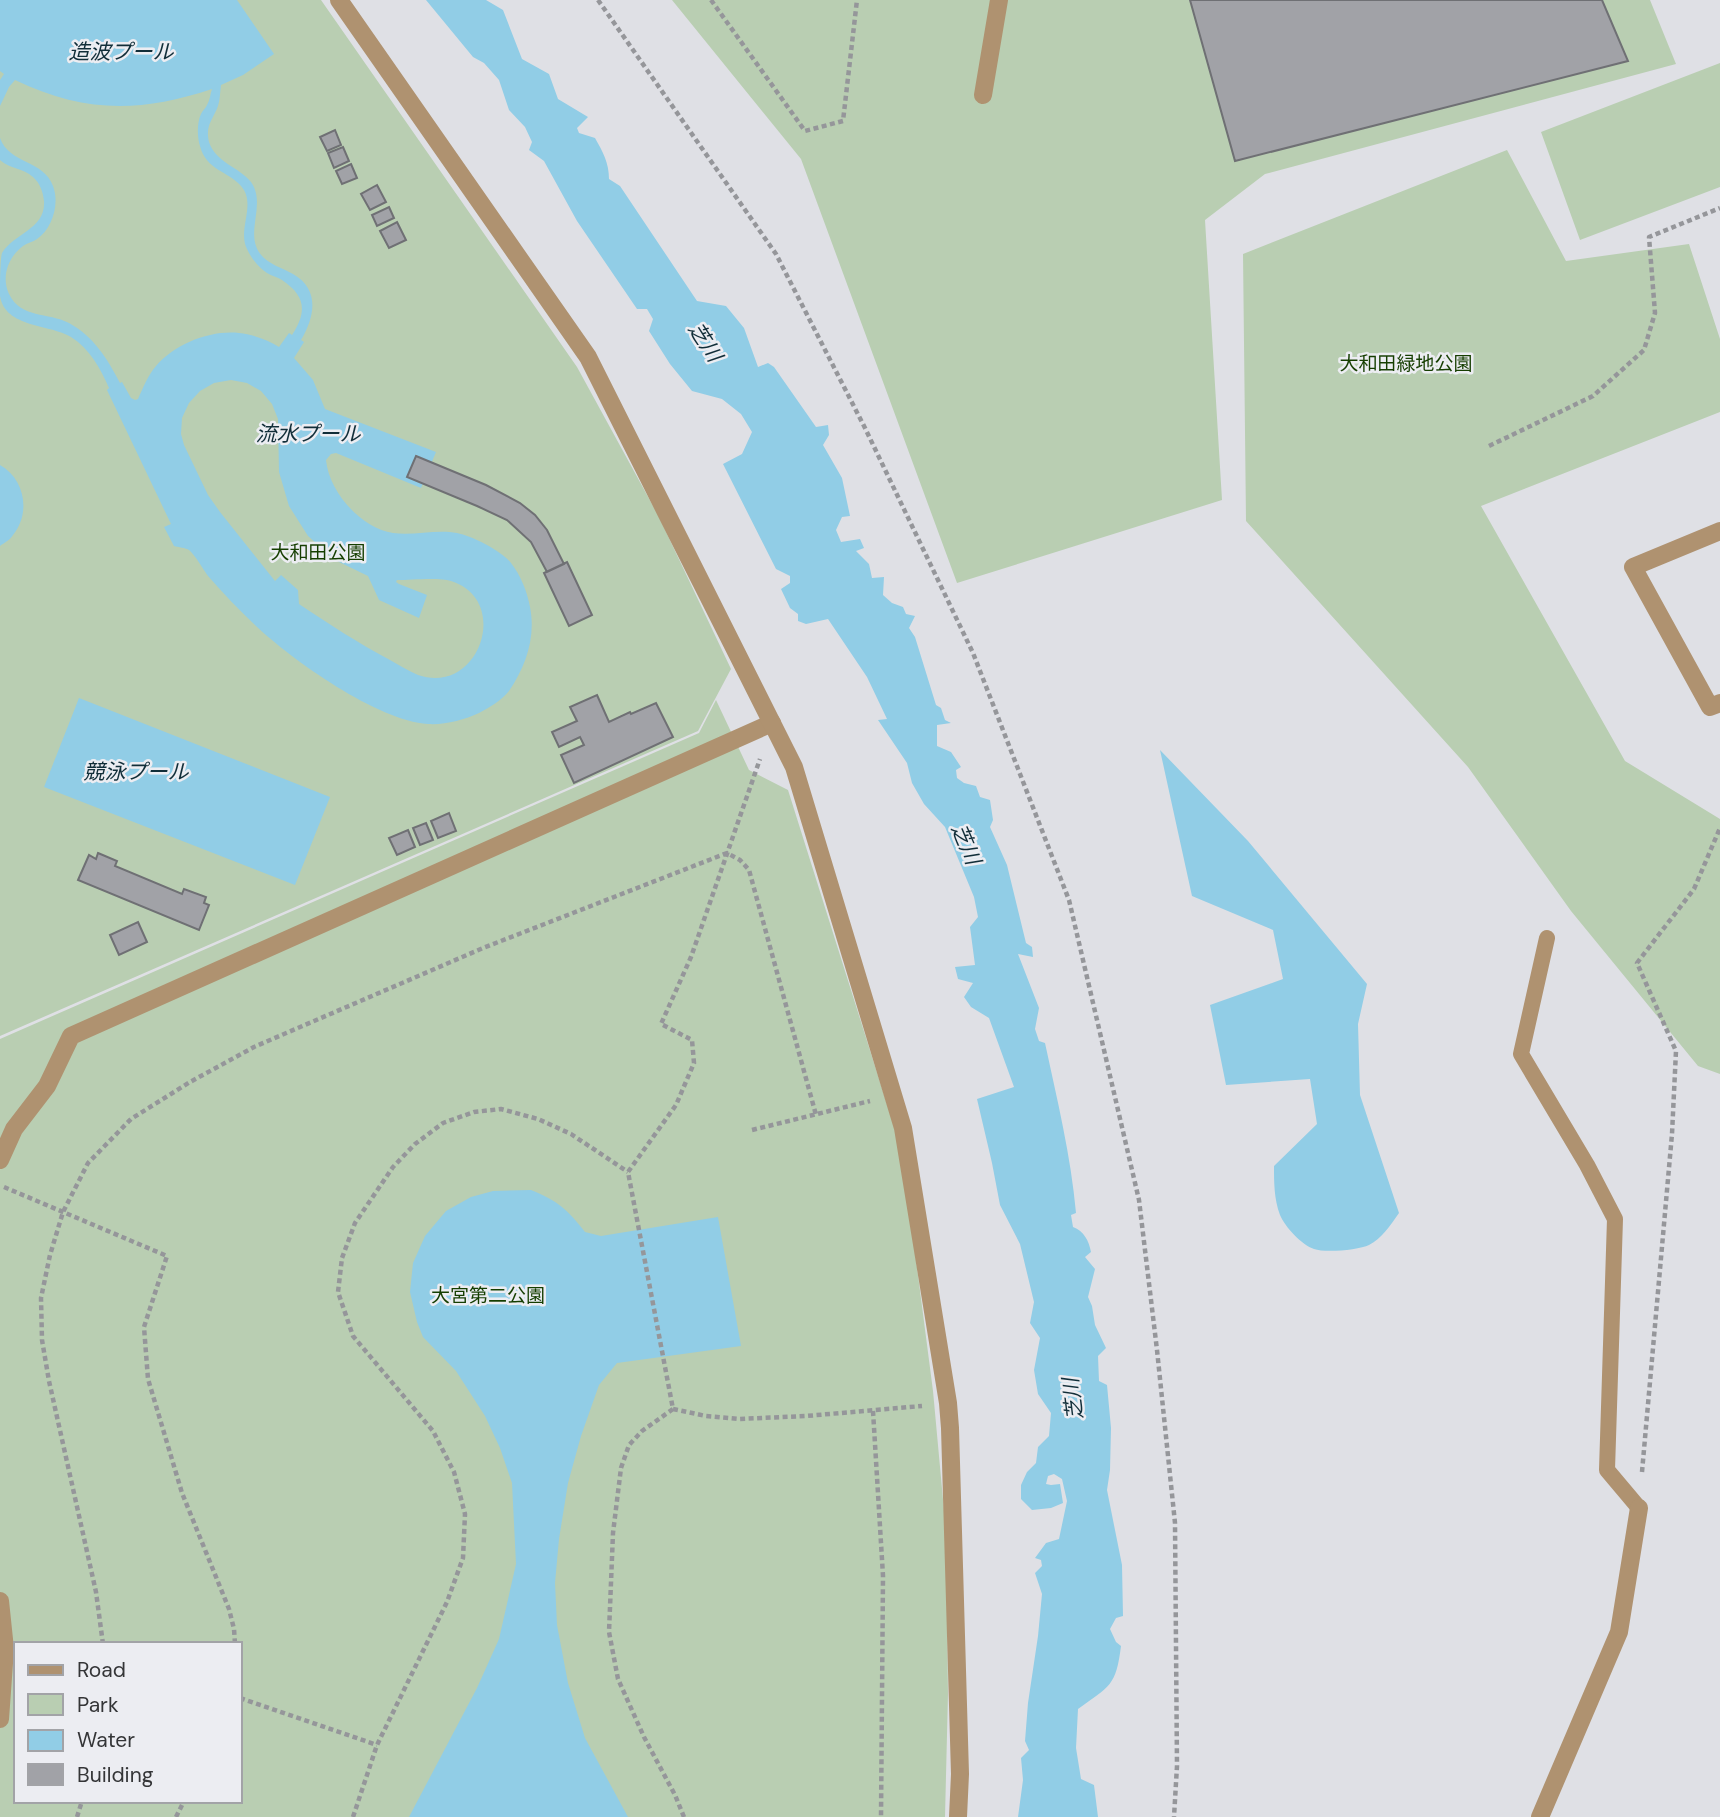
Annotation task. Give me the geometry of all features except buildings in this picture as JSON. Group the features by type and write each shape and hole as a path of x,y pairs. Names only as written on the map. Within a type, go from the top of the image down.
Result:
{"street":[{"path":"339,0 588,357 794,767 903,1128 948,1403 960,1774 958,1817"},
{"path":"983,95 999,0"},
{"path":"1720,531 1633,567 1710,707 1720,703"},
{"path":"0,1160 14,1129 47,1086 71,1036 772,723"},
{"path":"1540,1817 1619,1632 1639,1508"},
{"path":"0,1601 5,1649 0,1719"}],"lane":[{"path":"1547,938 1521,1054 1587,1165 1615,1219 1606,1470 1639,1508"}],"path":[{"path":"598,0 776,254 865,428 973,653 1069,900 1139,1200 1157,1350 1175,1523 1177,1766 1174,1817"},
{"path":"711,0 805,131 843,121 857,0"},
{"path":"1489,446 1592,396 1644,351 1655,313 1648,237 1720,208"},
{"path":"628,1172 676,1105 694,1063 692,1040 661,1024 691,957 772,723"},
{"path":"1639,1508 1672,1133 1676,1051 1637,963 1694,889 1720,828"},
{"path":"103,1642 96,1592 49,1381 42,1340 41,1298 63,1212 88,1163 131,1119 190,1082 254,1047 483,948 727,853 740,860 749,870 816,1115"},
{"path":"752,1130 894,1095"},
{"path":"353,1817 377,1745 447,1602 463,1558 465,1514 454,1472 433,1431 353,1336 338,1292 342,1258 355,1223 393,1167 415,1144 443,1123 474,1112 501,1109 538,1119 571,1133 628,1172 673,1409"},
{"path":"0,1185 167,1256 144,1326 148,1379 182,1493 229,1609 235,1642"},
{"path":"684,1817 618,1679 609,1632 612,1533 621,1468 629,1445 642,1431 673,1409 739,1419 873,1411 948,1403"},
{"path":"873,1411 883,1576 881,1817"},
{"path":"242,1699 377,1745"}],"green space":[{"name":"大和田公園","path":"0,0 321,0 577,367 658,515 731,669 698,731 0,1036"},
{"path":"672,0 1650,0 1676,64 1265,174 1205,220 1222,500 957,583 801,159"},
{"path":"1720,63 1720,187 1580,240 1541,132"},
{"name":"大和田緑地公園","path":"1507,150 1566,261 1689,244 1720,339 1720,412 1481,506 1625,761 1720,819 1720,1074 1698,1066 1571,911 1468,767 1246,521 1243,254"},
{"name":"大宮第二公園","path":"716,700 749,770 788,790 902,1152 933,1391 946,1532 948,1694 945,1817 0,1817 0,1039 699,733"}],"water":[{"name":"流水プール","path":"0,0 237,0 274,54 243,75 221,85 219,104 208,136 216,155 246,177 255,190 257,206 254,238 259,252 267,260 293,274 308,288 312,314 301,340 304,342 294,358 313,380 325,409 436,452 421,488 336,453 326,460 328,472 349,507 369,524 381,530 409,534 457,533 494,549 511,563 521,578 527,595 532,629 520,672 509,691 499,701 473,716 454,722 428,724 408,720 361,701 313,671 272,640 237,608 189,550 174,546 164,527 171,524 94,360 84,347 71,337 19,320 4,306 0,296 2,253 40,218 44,201 41,188 33,177 0,160 0,138 11,153 49,178 56,200 47,229 18,251 7,268 9,294 20,308 69,323 86,335 105,357 131,398 138,399 151,373 164,358 183,345 205,336 239,333 260,338 279,347 297,327 302,312 300,298 290,286 258,266 251,256 244,233 247,209 245,193 236,181 212,165 203,154 198,138 198,125 212,89 160,102 112,106 65,99 15,80 0,106 0,80 4,74 0,71","holes":["231,380 247,383 261,391 272,404 278,419 279,472 289,506 308,536 335,560 368,576 379,600 419,618 427,595 399,584 397,580 446,580 470,591 480,607 483,625 480,643 471,659 457,672 439,678 418,675 378,654 299,604 298,590 281,575 275,581 220,512 208,495 184,445 181,434 182,418 189,403 200,391 214,383"]},
{"name":"芝川","path":"426,0 486,0 503,10 522,59 549,74 558,99 588,117 577,128 579,133 595,138 605,158 609,179 620,186 697,301 726,306 744,328 758,367 768,363 774,367 816,427 828,425 829,435 823,445 842,478 850,516 842,517 836,530 841,542 860,539 864,548 856,551 869,564 872,578 884,577 883,595 892,603 903,607 906,614 915,616 909,628 915,637 936,705 941,708 945,720 951,723 937,725 937,746 951,752 961,767 956,770 957,778 976,786 980,797 990,800 993,820 990,827 1007,865 1026,943 1032,947 1033,957 1018,954 1039,1008 1035,1029 1039,1041 1045,1043 1063,1128 1076,1213 1071,1215 1073,1227 1083,1234 1090,1248 1091,1252 1085,1257 1095,1269 1088,1297 1095,1325 1106,1348 1098,1356 1099,1381 1107,1385 1111,1428 1107,1490 1122,1565 1123,1616 1116,1618 1110,1629 1121,1646 1117,1669 1110,1684 1078,1709 1076,1748 1081,1779 1094,1785 1098,1817 1018,1817 1023,1780 1021,1758 1029,1750 1025,1741 1028,1703 1042,1594 1035,1573 1042,1566 1041,1560 1035,1558 1046,1543 1059,1539 1067,1501 1062,1479 1054,1474 1048,1476 1046,1484 1060,1484 1063,1503 1051,1508 1032,1510 1021,1499 1021,1485 1027,1472 1036,1463 1038,1447 1049,1436 1051,1413 1038,1394 1034,1370 1040,1338 1030,1323 1034,1302 1020,1244 1000,1205 977,1099 1014,1087 989,1018 971,1007 964,997 973,983 958,979 955,967 975,965 970,927 978,917 974,897 945,827 924,804 912,783 907,763 878,720 887,719 867,677 828,619 806,624 798,621 798,614 790,608 781,589 790,583 790,576 776,569 723,464 742,454 752,432 741,414 722,399 692,391 670,364 649,331 653,319 647,309 637,309 577,221 544,161 529,150 532,142 525,127 509,110 499,80 484,63 473,57"},
{"path":"0,465 15,479 20,488 23,507 19,526 0,546"},
{"name":"競泳プール","path":"79,698 330,797 295,885 44,787"},
{"path":"1160,750 1248,841 1367,984 1358,1024 1360,1095 1399,1213 1382,1235 1369,1245 1342,1250 1314,1249 1294,1235 1280,1215 1275,1197 1274,1166 1317,1124 1310,1079 1226,1085 1210,1005 1283,979 1273,930 1192,896"},
{"path":"531,1190 561,1206 585,1232 601,1236 718,1217 741,1346 617,1363 599,1385 568,1483 555,1583 557,1625 568,1683 585,1738 628,1817 409,1817 477,1688 499,1639 516,1564 512,1483 485,1416 456,1371 423,1337 410,1292 413,1263 425,1236 446,1211 471,1197 493,1191"}],"water label":[{"name":"造波プール","path":"121,52"}]}
